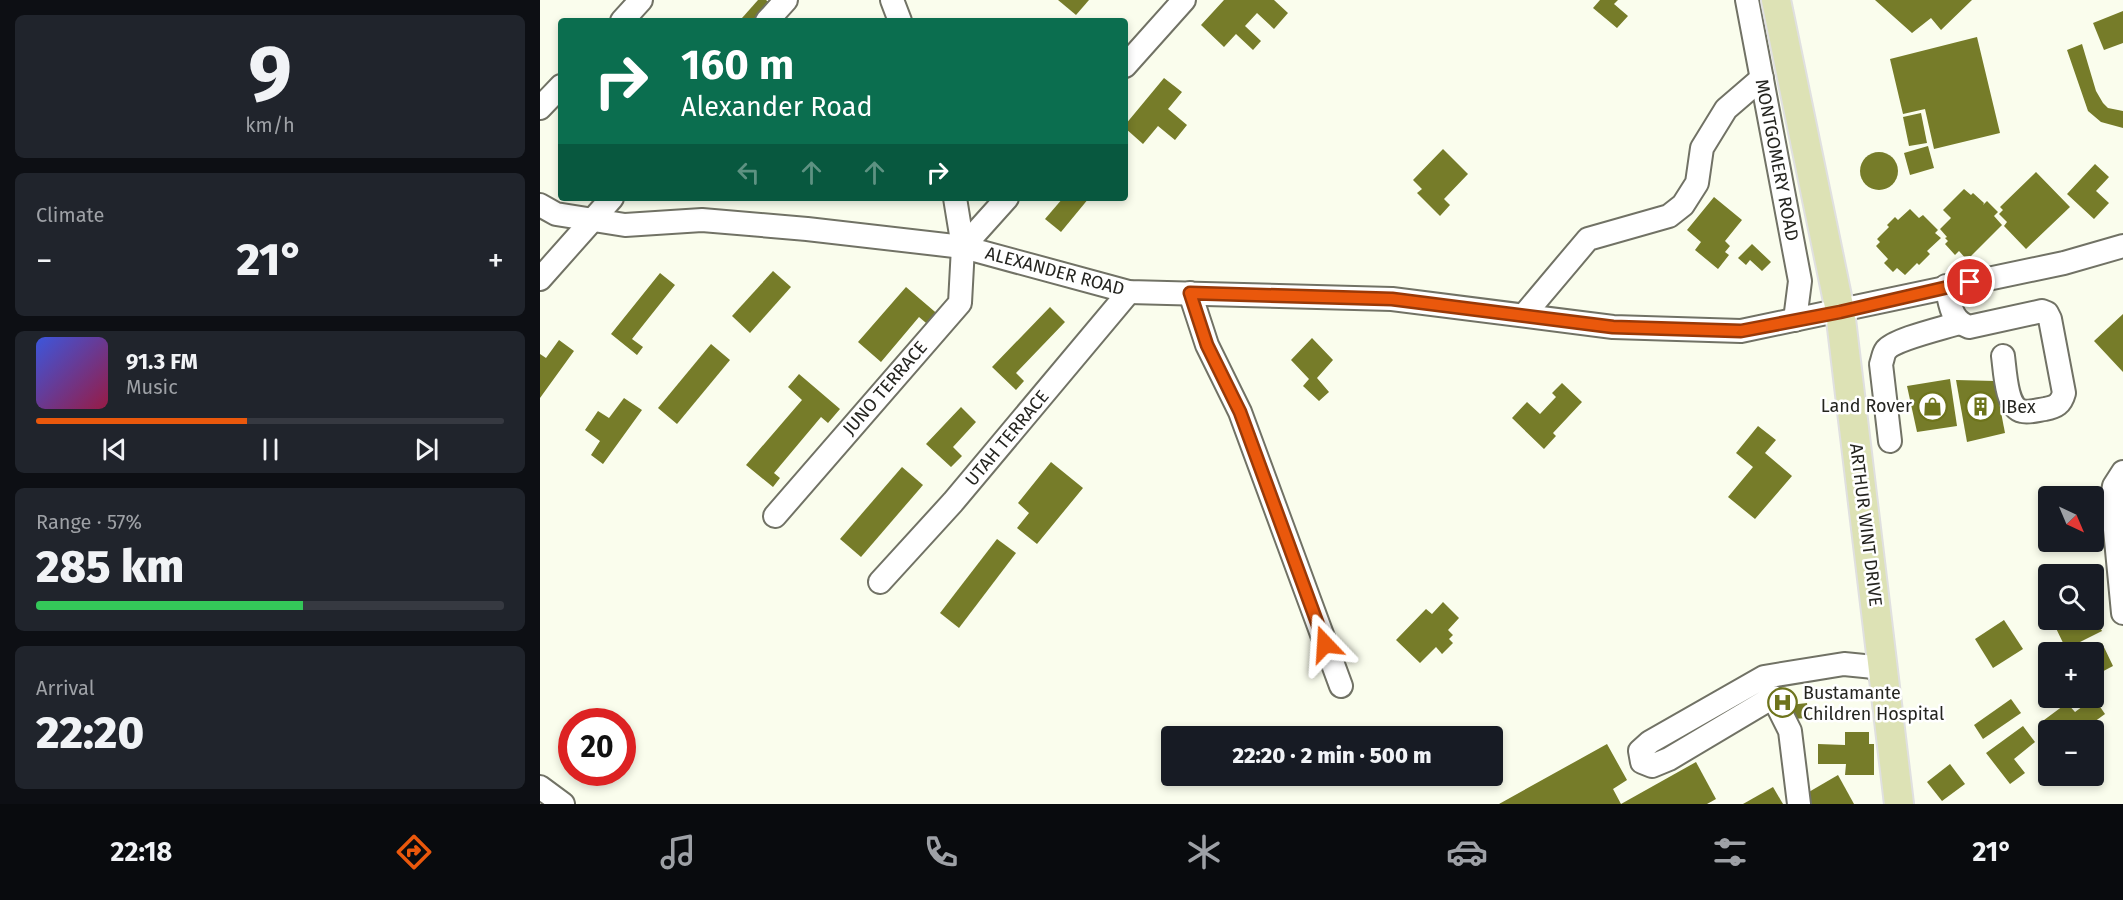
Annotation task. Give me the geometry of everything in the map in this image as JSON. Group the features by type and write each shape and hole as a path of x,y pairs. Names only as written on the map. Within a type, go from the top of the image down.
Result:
{"main road":[{"name":"ARTHUR WINT DRIVE","path":"1776,0 1840,312 1899,804"}],"street":[{"path":"625,18 641,0"},
{"path":"770,18 786,0"},
{"path":"892,0 899,18"},
{"path":"1128,63 1184,0"},
{"name":"MONTGOMERY ROAD","path":"1747,0 1800,281 1796,320"},
{"path":"1524,315 1587,239 1669,216 1683,205 1697,183 1702,148 1726,109 1762,78"},
{"path":"540,108 558,89"},
{"path":"540,279 609,201"},
{"name":"JUNO TERRACE","path":"775,516 960,303 963,247 955,201"},
{"path":"963,247 1004,201"},
{"name":"ALEXANDER ROAD","path":"540,205 556,214 625,225 702,220 807,229 963,247 1129,292 1392,299 1613,327 1741,331 1840,312 1946,286 2064,263 2123,246"},
{"path":"1946,286 1953,315 1959,323 1969,327 2042,311 2047,313 2064,393 2062,401 2055,408 2023,412 2016,409 2010,400 2002,356"},
{"name":"UTAH TERRACE","path":"880,582 953,502 1129,292"},
{"path":"1190,293 1207,345 1240,412 1341,686"},
{"path":"1856,443 1896,440 1881,364 1885,351 1901,341 1959,323"},
{"path":"2123,472 2115,486 2112,498 2123,613"},
{"path":"1768,687 1669,759 1652,766 1642,762 1640,751 1650,742 1768,687 1844,664 1874,667 1886,682"},
{"path":"1768,687 1790,731 1799,804"},
{"path":"540,787 563,804"}],"building":[{"path":"758,0 766,0 771,4 759,18 742,18"},
{"path":"1058,0 1089,0 1076,15"},
{"path":"1224,0 1274,0 1288,13 1274,29 1257,13 1245,26 1261,41 1253,50 1236,34 1224,47 1201,25"},
{"path":"1600,0 1618,0 1614,4 1628,16 1617,28 1593,8"},
{"path":"1875,0 1972,0 1941,30 1931,18 1912,33"},
{"path":"2123,11 2123,43 2104,50 2093,23"},
{"path":"1977,37 2000,133 1934,149 1925,109 1903,114 1890,59"},
{"path":"2082,44 2096,91 2108,108 2123,111 2123,128 2101,122 2088,111 2067,50"},
{"path":"1164,78 1182,92 1168,109 1187,125 1175,140 1158,126 1143,144 1128,131 1128,121"},
{"path":"1921,113 1927,143 1909,146 1903,117"},
{"path":"1928,146 1934,168 1910,175 1904,153"},
{"path":"1443,149 1468,174 1444,199 1450,205 1440,216 1417,193 1422,189 1413,180"},
{"path":"1879,152 1892,158 1898,171 1892,184 1879,190 1866,184 1860,171 1866,158"},
{"path":"2095,164 2109,177 2096,191 2109,203 2094,219 2067,194"},
{"path":"2036,172 2070,207 2026,249 2004,226 2007,222 1999,214 2003,210 2000,207"},
{"path":"1964,189 1971,195 1973,193 1984,203 1983,205 1987,201 1998,212 1994,216 2002,225 1967,260 1959,251 1955,255 1945,244 1948,241 1945,238 1947,237 1940,229 1951,218 1943,210"},
{"path":"1714,197 1742,220 1725,241 1730,246 1725,252 1729,255 1718,269 1695,250 1701,242 1687,230"},
{"path":"1060,201 1087,201 1061,232 1045,219"},
{"path":"1910,209 1919,218 1923,215 1938,230 1935,233 1941,238 1927,251 1930,254 1905,275 1897,268 1893,272 1884,263 1888,259 1876,246 1880,242 1877,239 1889,227 1887,225 1895,217 1898,220"},
{"path":"1752,244 1771,262 1762,271 1750,260 1746,265 1738,258"},
{"path":"773,271 791,287 750,333 732,316"},
{"path":"660,273 675,285 632,339 643,347 637,355 611,334"},
{"path":"906,287 941,317 932,328 919,317 881,362 858,342"},
{"path":"1050,307 1065,322 1016,373 1024,381 1016,390 992,367"},
{"path":"2123,314 2123,372 2094,341"},
{"path":"1312,338 1333,360 1317,378 1329,392 1319,401 1303,386 1309,379 1291,360"},
{"path":"559,340 574,351 540,398 540,354 546,358"},
{"path":"711,344 730,360 677,424 658,408"},
{"path":"799,374 840,409 828,423 821,417 774,473 780,478 773,487 746,465 802,400 788,387"},
{"name":"Land Rover","path":"1950,379 1957,426 1917,432 1907,386"},
{"name":"IBex","path":"1956,380 1995,381 2005,433 1967,442"},
{"path":"1562,383 1582,402 1553,433 1556,436 1544,449 1512,418 1527,402 1540,414 1556,397 1552,393"},
{"path":"624,398 642,410 603,464 591,455 600,441 585,430 598,411 609,418"},
{"path":"961,407 976,422 953,447 962,456 951,467 926,444"},
{"path":"1758,426 1776,440 1765,453 1792,476 1755,519 1728,497 1753,467 1736,453"},
{"path":"1051,462 1083,488 1037,544 1017,528 1029,513 1018,503"},
{"path":"902,467 923,485 861,557 840,539"},
{"path":"997,539 1016,553 959,628 940,613"},
{"path":"1443,602 1459,618 1448,630 1453,635 1449,639 1453,643 1442,654 1436,647 1420,663 1396,640 1426,609 1432,614"},
{"path":"2004,620 2023,649 1993,668 1975,639"},
{"path":"2057,630 2102,631 2080,642 2063,642"},
{"path":"2104,647 2113,666 2104,671"},
{"path":"2011,699 2021,713 1983,739 1974,725"},
{"path":"1807,703 1809,718 1791,719 1790,705"},
{"path":"2060,708 2071,708 2075,712 2080,708 2101,708 2105,714 2097,720 2044,720"},
{"path":"2023,726 2035,742 2014,759 2025,773 2010,784 1986,753"},
{"path":"1845,732 1869,732 1869,744 1874,744 1874,775 1845,775 1846,764 1818,764 1818,744 1845,745"},
{"path":"1607,744 1627,780 1613,789 1621,804 1499,804"},
{"path":"1696,762 1716,799 1707,804 1621,804"},
{"path":"1950,764 1965,784 1942,801 1927,782"},
{"path":"1838,775 1854,804 1806,804 1802,796"},
{"path":"1773,787 1783,804 1743,804"}],"place":[{"name":"Land Rover","path":"1933,406"},
{"name":"IBex","path":"1980,407"},
{"name":"Bustamante Children Hospital","path":"1782,703"}],"route":[{"path":"1325,644 1240,412 1207,345 1190,293 1392,299 1613,327 1741,331 1840,312 1970,282"}]}
